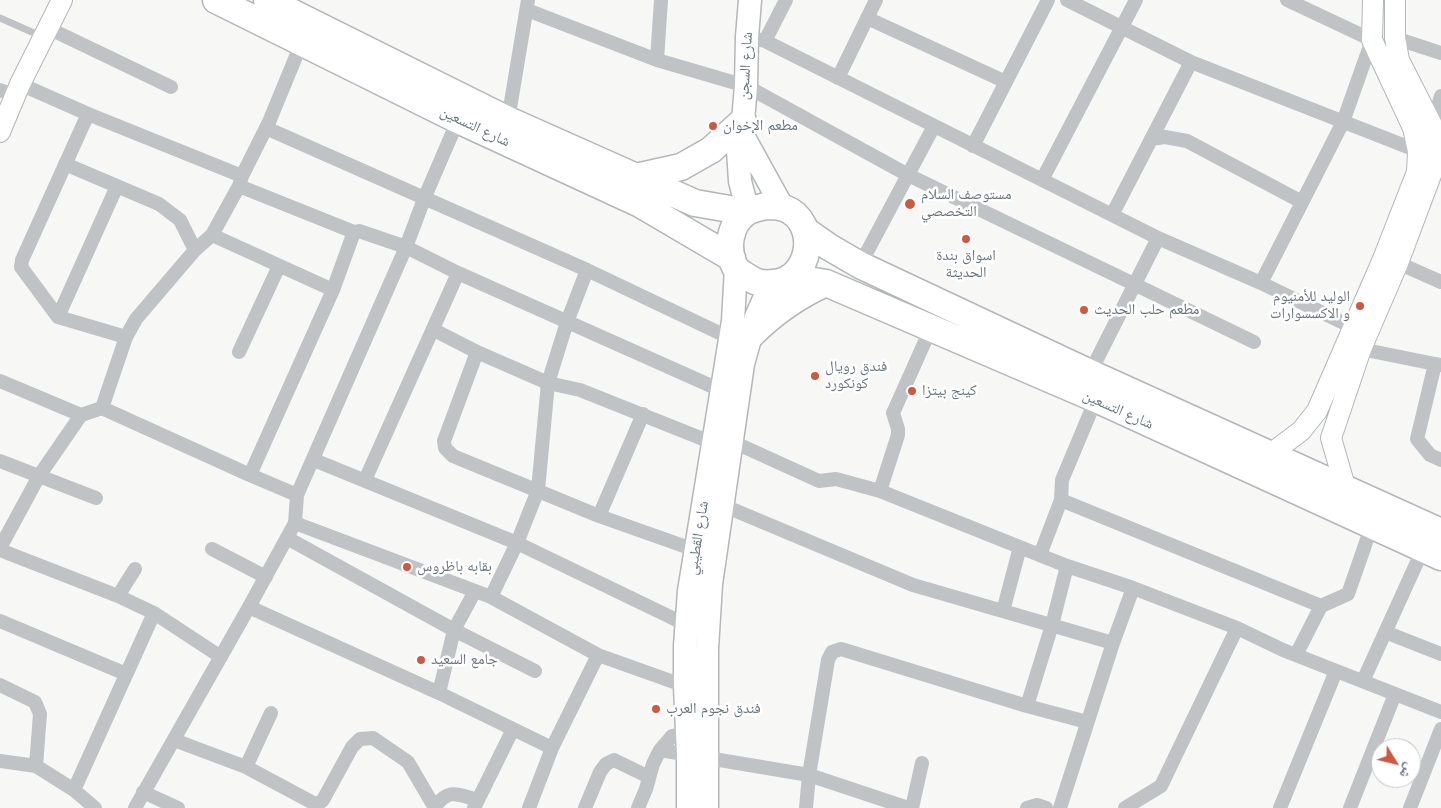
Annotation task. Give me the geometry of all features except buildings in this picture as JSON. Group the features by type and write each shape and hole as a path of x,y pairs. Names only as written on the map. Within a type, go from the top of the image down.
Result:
{"highway":[{"name":"شارع التسعين","path":"216,0 458,120 640,204 734,264"},
{"name":"شارع التسعين","path":"267,0 508,120 636,177 696,203 747,212"},
{"path":"636,177 681,167 711,150 742,127"},
{"path":"765,206 783,208 797,217 806,231 808,244 806,257 800,268 781,280 754,281 734,264 730,245 732,232 738,221 747,212 765,206"},
{"name":"شارع التسعين","path":"806,231 829,247 860,264 1090,373 1346,490 1435,546"},
{"name":"شارع التسعين","path":"781,280 826,283 1096,399 1372,525 1435,546"},
{"path":"741,337 793,300 826,283"}],"main road":[{"path":"0,132 12,90 62,0"},
{"name":"شارع السجن","path":"747,212 740,181 738,150 746,86 756,39 750,0"},
{"path":"1269,455 1301,431 1317,411 1417,172 1418,151 1413,128 1372,40 1374,0"},
{"path":"1346,490 1331,438 1361,349 1398,263 1434,168 1437,146 1432,126 1399,60 1395,38 1394,0"},
{"path":"742,127 783,208"},
{"name":"شارع القطيبي","path":"708,808 698,757 686,733 686,625 695,550 722,442 730,394 743,364 741,337 735,304 734,264"},
{"name":"شارع القطيبي","path":"741,337 781,280"},
{"name":"شارع القطيبي","path":"688,808 698,757 714,556 722,505 722,442"}],"street":[{"path":"656,60 661,0"},
{"path":"786,0 756,39 1158,238 1261,283 1352,327"},
{"path":"838,78 876,0"},
{"path":"973,146 1048,0"},
{"path":"1067,0 1191,62 1418,151"},
{"path":"1042,180 1136,0"},
{"path":"1261,283 1343,122 1372,40 1287,0"},
{"path":"508,120 527,5 656,60 746,86 908,176 1254,342"},
{"path":"867,18 1006,82"},
{"path":"45,33 171,87"},
{"path":"1395,38 1441,53"},
{"path":"102,408 126,337 136,319 195,250 212,235 266,128 302,42"},
{"path":"1112,215 1191,62"},
{"path":"12,90 88,114 354,232 359,231 406,247 458,273 730,394"},
{"path":"1432,126 1441,96"},
{"path":"88,114 22,260 21,267 58,317 126,337"},
{"path":"135,808 295,523 297,494 314,460 406,247 424,198 458,120"},
{"path":"860,264 934,126"},
{"path":"266,128 741,337"},
{"path":"1151,139 1165,137 1187,141 1302,202"},
{"path":"65,164 159,204 180,220 195,250"},
{"path":"58,317 117,186"},
{"path":"250,476 332,290 354,232"},
{"path":"212,235 332,290"},
{"path":"1090,373 1158,238"},
{"path":"1398,263 1441,282"},
{"path":"239,352 279,266"},
{"path":"491,597 517,543 538,490 548,382 586,270"},
{"path":"365,480 458,273"},
{"path":"880,491 898,435 893,413 931,328"},
{"path":"434,330 477,352 548,382 580,390 722,442 818,480 836,479 880,491 1067,566 1133,588 1237,628 1296,655 1441,712"},
{"path":"1361,349 1438,364 1417,439 1430,455 1441,460"},
{"path":"477,352 444,441 445,448 453,456 599,516 695,550"},
{"path":"0,381 81,415"},
{"path":"1040,555 1061,500 1062,480 1096,399"},
{"path":"221,657 154,614 118,596 0,549 38,476 81,415 102,408 250,476 297,494"},
{"path":"599,516 644,414"},
{"path":"314,460 517,543 686,625"},
{"path":"0,461 96,498"},
{"path":"1061,500 1321,606"},
{"path":"722,505 913,585 1113,643"},
{"path":"295,523 491,597 598,655 685,686"},
{"path":"1296,655 1321,606 1348,594 1372,525"},
{"path":"287,538 454,630 535,671"},
{"path":"1363,681 1385,632 1435,546"},
{"path":"1003,611 1020,547"},
{"path":"212,549 266,577"},
{"path":"1027,706 1052,625 1067,566"},
{"path":"118,596 135,569"},
{"path":"1060,808 1113,643 1133,588"},
{"path":"439,694 454,630 475,591"},
{"path":"249,607 552,748"},
{"path":"74,790 154,614"},
{"path":"0,621 126,674"},
{"path":"1125,808 1161,786 1237,628"},
{"path":"1385,632 1441,654"},
{"path":"806,808 828,660 832,652 841,649 1027,706 1087,722"},
{"path":"529,808 552,748 598,655"},
{"path":"1280,808 1336,671"},
{"path":"0,685 35,702 40,714 36,766"},
{"path":"1350,808 1395,694"},
{"path":"246,767 272,713"},
{"path":"174,740 246,767 317,805 323,800 352,747 360,738 373,738 408,762 435,808 441,798 450,794 476,804 514,729"},
{"path":"1410,808 1441,729"},
{"path":"638,808 653,764 660,750 672,736 686,733"},
{"path":"660,750 810,775 908,808"},
{"path":"585,808 600,772 606,764 614,760 649,777"},
{"path":"0,761 36,766 74,790 95,808"},
{"path":"912,808 922,763"},
{"path":"143,792 178,808"},
{"path":"1027,808 1037,805 1046,808"}],"lane":[{"path":"0,18 45,33"}],"place":[{"name":"مطعم الإخوان","path":"713,126"},
{"name":"مستوصف السلام التخصصي","path":"910,204"},
{"name":"اسواق بندة الحديثة","path":"966,239"},
{"name":"الوليد للأمنيوم و الاكسسوارات","path":"1360,306"},
{"name":"مطعم حلب الحديث","path":"1084,310"},
{"name":"فندق رويال كونكورد","path":"815,376"},
{"name":"كينج بيتزا","path":"912,391"},
{"name":"بقابه باظروس","path":"407,567"},
{"name":"جامع السعيد","path":"421,660"},
{"name":"فندق نجوم العرب","path":"656,709"}]}
